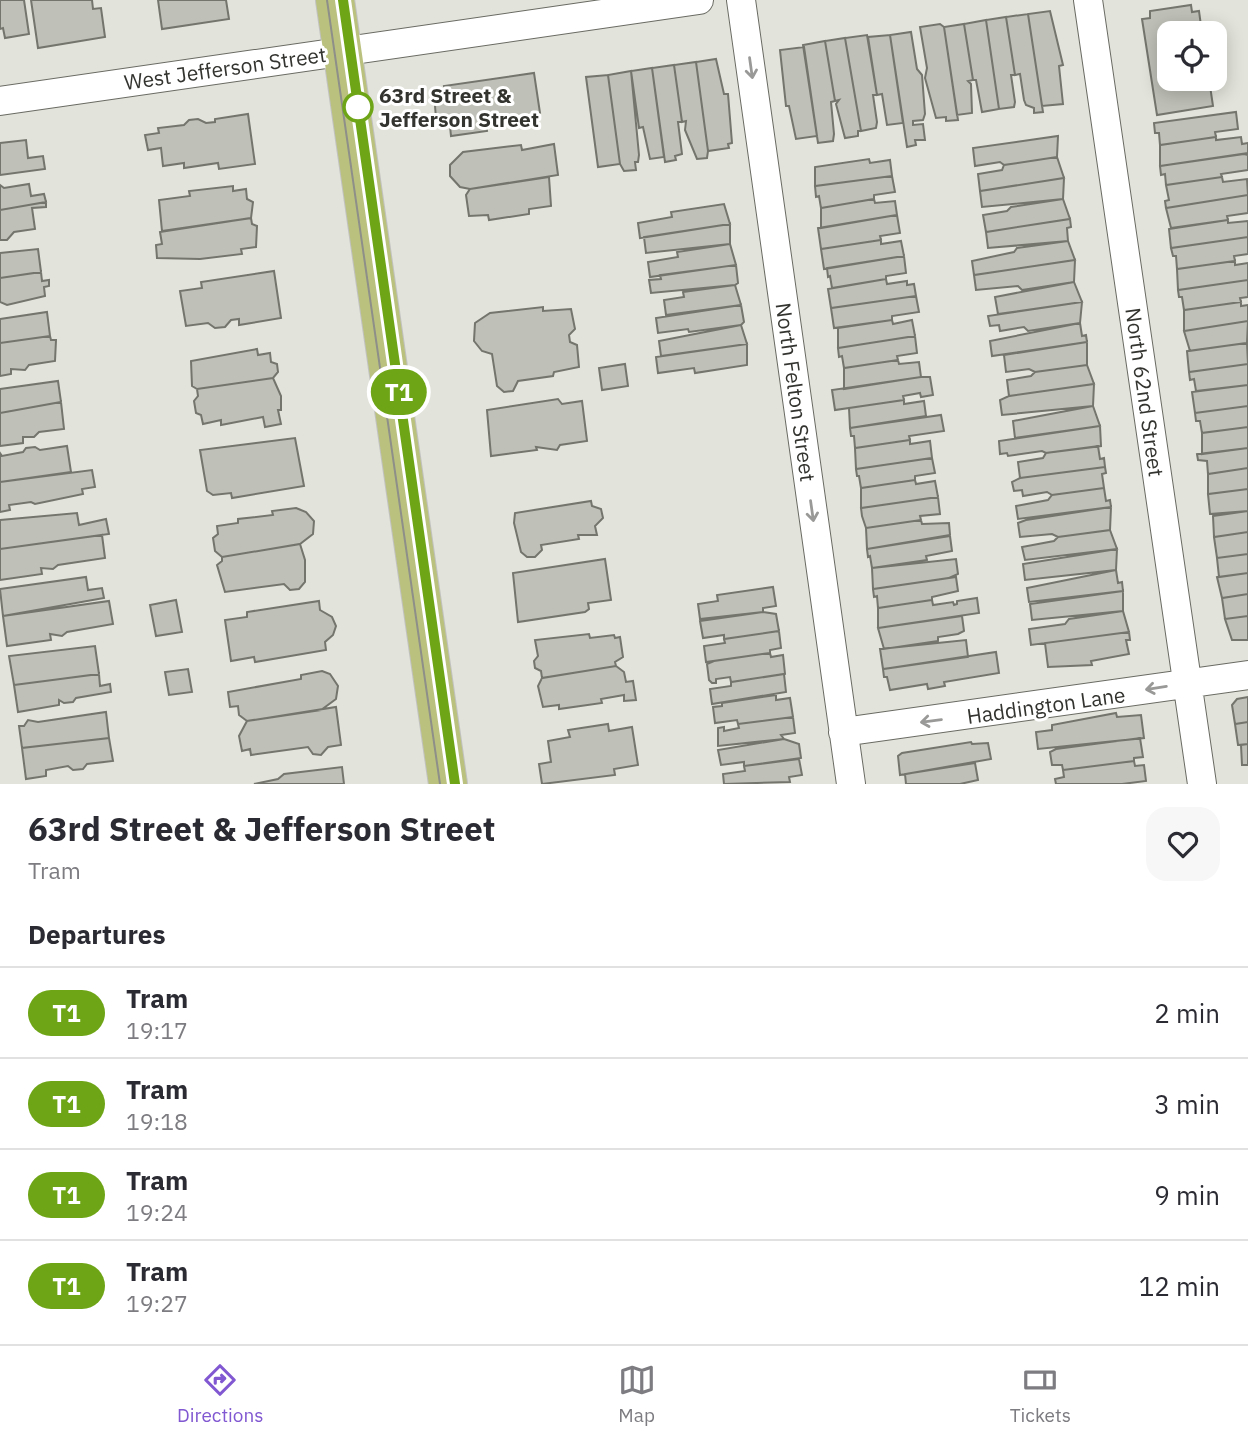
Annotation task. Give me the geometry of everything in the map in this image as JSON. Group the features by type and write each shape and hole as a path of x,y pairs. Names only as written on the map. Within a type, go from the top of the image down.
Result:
{"main road":[{"path":"335,0 448,784"}],"street":[{"name":"West Jefferson Street","path":"0,101 699,0"},
{"name":"North Felton Street","path":"741,0 851,784"},
{"name":"North 62nd Street","path":"1088,0 1202,784"},
{"name":"Haddington Lane","path":"843,732 1248,675"}],"building":[{"path":"0,0 24,0 29,34 5,38 3,28 0,29"},
{"path":"31,0 92,0 93,9 101,8 105,37 38,48"},
{"path":"158,0 226,0 229,19 162,29"},
{"path":"1191,5 1192,12 1199,11 1200,21 1157,21 1157,91 1211,91 1213,106 1157,115 1142,19 1150,18 1150,11"},
{"path":"1050,11 1063,65 1059,66 1063,104 1042,106 1028,14"},
{"path":"1028,14 1043,112 1034,113 1034,108 1026,105 1024,100 1020,74 1015,75 1006,17"},
{"path":"1006,17 1015,75 1011,75 1015,102 1014,107 999,109 986,20"},
{"path":"986,20 999,109 982,112 976,80 973,80 964,24"},
{"path":"940,24 944,27 958,120 936,118 925,78 927,68 920,27"},
{"path":"964,24 973,80 968,81 971,84 972,113 957,115 944,27"},
{"path":"911,32 917,69 922,75 925,114 923,120 913,121 913,125 923,124 925,140 915,140 916,145 907,147 890,35"},
{"path":"867,35 877,95 873,95 877,122 876,128 861,131 845,38"},
{"path":"890,35 903,123 887,125 882,94 877,95 868,37"},
{"path":"845,38 861,131 858,131 858,136 845,138 836,104 839,100 835,101 825,41"},
{"path":"825,41 835,101 831,102 834,134 833,141 818,143 803,45"},
{"path":"804,47 817,136 796,139 789,106 786,106 780,50"},
{"path":"716,59 724,94 728,94 732,143 728,144 729,148 708,151 696,62"},
{"path":"696,62 708,151 707,158 697,159 685,130 686,121 682,122 674,65"},
{"path":"674,65 682,122 678,122 682,154 675,156 676,160 665,162 652,68"},
{"path":"652,68 664,157 650,159 643,127 639,128 631,71"},
{"path":"631,71 639,155 638,162 635,162 636,170 624,171 620,164 608,75"},
{"path":"534,73 540,113 486,124 487,131 451,136 450,126 436,118 435,106 446,95 444,86"},
{"path":"608,75 620,164 598,167 586,77"},
{"path":"1236,112 1238,129 1215,132 1216,137 1160,145 1159,133 1155,133 1154,123"},
{"path":"248,114 255,164 219,169 218,163 184,168 184,163 163,166 161,148 148,150 145,135 159,133 158,128 184,125 189,120 198,119 206,123"},
{"path":"1058,136 1057,157 1004,165 1000,162 975,166 973,148"},
{"path":"1216,137 1216,140 1241,137 1242,144 1248,143 1248,153 1160,166 1160,145"},
{"path":"26,140 28,158 43,156 45,169 0,175 0,143"},
{"path":"554,144 558,175 470,189 460,187 450,176 450,165 463,152 521,145 522,150"},
{"path":"1248,155 1248,170 1221,174 1222,177 1166,185 1165,174 1161,175 1160,166"},
{"path":"1057,157 1064,178 980,191 978,174 1002,170 1004,165"},
{"path":"869,159 870,163 890,160 892,176 815,186 815,167"},
{"path":"892,176 895,192 874,195 874,199 821,208 819,196 816,197 815,186"},
{"path":"549,177 551,206 529,209 529,214 489,220 488,215 469,216 466,195 470,189"},
{"path":"1222,177 1223,182 1247,179 1248,195 1166,208 1165,201 1169,200 1166,185"},
{"path":"1064,178 1063,199 982,207 980,191"},
{"path":"29,184 31,196 44,194 46,202 0,210 0,185 4,188"},
{"path":"233,186 233,191 246,189 247,199 253,202 251,218 162,231 159,200 190,196 189,191"},
{"path":"1248,195 1248,213 1227,216 1228,220 1171,228 1166,208"},
{"path":"874,199 875,203 895,201 897,215 821,228 821,208"},
{"path":"1063,199 1070,219 986,232 983,215 1007,211 1011,207"},
{"path":"46,202 46,207 32,208 35,229 14,232 7,240 0,240 0,210"},
{"path":"724,204 730,224 640,238 638,223 672,217 671,212"},
{"path":"897,215 900,233 880,236 881,240 821,249 818,228"},
{"path":"251,218 252,224 257,226 256,247 241,249 242,254 200,259 157,258 156,245 162,244 160,232"},
{"path":"1070,219 1071,227 1067,228 1068,241 988,248 986,232"},
{"path":"1228,220 1228,223 1248,221 1248,237 1171,248 1169,229"},
{"path":"730,224 730,244 646,253 644,237"},
{"path":"1248,237 1248,254 1234,256 1235,261 1177,269 1176,256 1173,256 1171,248"},
{"path":"881,240 881,244 901,241 904,256 824,269 821,249"},
{"path":"1068,241 1075,260 974,275 972,261 1014,252 1017,248"},
{"path":"730,244 736,265 650,277 648,262 678,257 677,252"},
{"path":"38,249 41,272 0,278 0,253"},
{"path":"904,256 906,273 886,276 886,279 832,288 830,276 828,277 827,268"},
{"path":"1075,260 1074,282 1022,290 1018,286 976,290 974,275"},
{"path":"1235,261 1235,265 1248,263 1248,280 1178,290 1177,269"},
{"path":"736,265 738,283 735,285 651,293 649,280 661,279 660,275"},
{"path":"274,271 281,318 239,325 239,319 231,320 225,327 215,328 208,323 186,326 180,291 202,288 201,282"},
{"path":"41,272 42,281 49,280 49,286 44,287 45,296 7,305 0,302 0,278"},
{"path":"886,279 887,284 907,281 907,285 914,284 916,296 831,308 828,289"},
{"path":"1248,280 1248,297 1240,298 1241,302 1184,310 1182,297 1179,297 1178,290"},
{"path":"1074,282 1082,302 998,314 995,297"},
{"path":"735,285 741,305 666,315 664,300 684,297 683,292"},
{"path":"916,296 919,312 892,316 892,320 834,328 831,308"},
{"path":"1082,302 1080,323 1028,331 1024,327 1000,331 999,325 990,326 988,316"},
{"path":"1241,302 1241,306 1248,305 1248,321 1184,331 1184,310"},
{"path":"741,305 744,322 741,325 658,333 656,318"},
{"path":"543,307 543,311 571,309 575,329 569,335 570,342 577,345 579,367 554,372 553,376 518,381 513,391 504,392 497,386 492,354 482,351 474,341 475,323 490,313"},
{"path":"47,312 50,336 0,343 0,319"},
{"path":"892,320 893,324 912,320 915,336 838,348 838,328"},
{"path":"1248,321 1247,343 1190,351 1184,331"},
{"path":"1080,323 1082,336 1086,335 1087,342 992,356 990,341"},
{"path":"741,325 747,344 661,356 659,341"},
{"path":"50,336 51,340 56,340 55,361 29,365 25,370 11,369 11,374 0,376 0,343"},
{"path":"915,336 917,353 897,356 898,360 844,368 842,356 839,357 838,348"},
{"path":"1087,342 1087,365 1035,372 1029,369 1006,372 1004,355"},
{"path":"1247,343 1248,364 1189,372 1187,351"},
{"path":"747,344 747,365 695,373 694,368 658,373 656,357"},
{"path":"257,349 258,355 270,353 271,362 277,364 278,372 273,378 197,389 192,386 191,361"},
{"path":"898,360 899,364 919,362 921,377 844,389 844,368"},
{"path":"625,364 628,386 602,390 599,368"},
{"path":"1248,364 1248,385 1196,391 1194,379 1190,380 1189,372"},
{"path":"1087,365 1094,384 1009,396 1007,380 1031,376 1035,372"},
{"path":"930,377 933,395 921,397 920,393 903,396 904,400 835,410 832,390"},
{"path":"273,378 281,396 281,410 278,410 281,424 265,427 263,417 221,425 221,420 203,424 201,415 196,413 194,401 198,396 197,389"},
{"path":"58,381 61,402 0,413 0,389"},
{"path":"1094,384 1093,406 1002,415 1000,400 1009,396"},
{"path":"1248,385 1248,406 1195,413 1192,392"},
{"path":"558,399 562,404 582,401 587,441 560,445 557,450 536,447 537,450 491,456 487,410"},
{"path":"904,400 904,404 924,401 926,416 850,428 849,408"},
{"path":"61,402 64,429 39,432 34,437 23,437 23,443 0,446 0,413"},
{"path":"1093,406 1100,426 1015,438 1013,421"},
{"path":"1248,406 1248,427 1202,433 1200,421 1196,421 1195,413"},
{"path":"941,415 944,431 909,436 910,440 855,448 854,436 851,436 850,428"},
{"path":"1100,426 1101,446 1046,453 1042,451 1008,456 1007,453 1000,454 999,441"},
{"path":"1248,427 1248,448 1202,454 1202,433"},
{"path":"295,438 304,486 232,498 231,493 213,495 207,491 200,450"},
{"path":"910,440 910,444 930,441 932,458 856,469 855,448"},
{"path":"67,446 71,472 0,482 0,453 2,456 23,452 26,448 35,447 40,450"},
{"path":"1098,446 1100,459 1104,458 1105,467 1020,478 1018,462 1043,458 1046,453"},
{"path":"1248,448 1248,468 1208,474 1207,461 1198,460 1197,454"},
{"path":"932,458 935,473 915,476 915,480 861,488 857,476 856,469"},
{"path":"1105,467 1106,473 1102,474 1104,488 1023,496 1022,490 1014,491 1012,482 1020,478"},
{"path":"1248,468 1248,489 1208,494 1208,474"},
{"path":"92,470 95,487 82,489 83,494 35,504 31,502 9,505 10,510 0,512 0,482"},
{"path":"915,480 916,484 935,481 938,497 861,508 861,488"},
{"path":"1104,488 1106,501 1110,500 1111,507 1018,519 1016,506 1048,500 1052,495"},
{"path":"1248,489 1248,511 1210,514 1208,494"},
{"path":"938,497 940,514 920,516 921,520 866,528 861,508"},
{"path":"591,501 592,506 601,509 603,518 595,526 597,535 578,535 579,539 541,545 542,550 535,557 527,557 521,552 514,523 515,513"},
{"path":"1111,507 1110,530 1058,537 1052,534 1020,537 1018,523 1026,520"},
{"path":"296,508 306,512 314,521 313,534 300,544 222,557 215,551 213,538 218,534 217,526 238,523 238,519 273,515 272,511"},
{"path":"1248,511 1248,532 1214,537 1213,516"},
{"path":"77,513 79,525 106,519 109,534 0,549 0,520"},
{"path":"921,520 922,524 949,523 950,535 867,549 866,528"},
{"path":"1110,530 1117,549 1025,560 1022,547 1054,541 1058,537"},
{"path":"1248,532 1248,554 1217,558 1214,537"},
{"path":"102,535 105,558 58,565 53,569 41,568 42,574 0,580 0,549"},
{"path":"950,536 952,551 926,556 927,560 872,568 870,556 868,557 867,549"},
{"path":"300,544 305,560 305,582 299,589 290,590 284,584 225,592 217,565 222,561 222,557"},
{"path":"1117,549 1116,570 1025,580 1023,564"},
{"path":"1248,554 1248,573 1219,577 1217,558"},
{"path":"605,559 611,600 588,603 589,609 585,612 518,622 513,573"},
{"path":"956,559 958,574 949,578 873,589 872,568"},
{"path":"1116,570 1118,583 1122,582 1123,591 1029,602 1027,588"},
{"path":"1248,573 1248,594 1222,598 1217,577"},
{"path":"86,577 88,590 102,588 104,598 3,616 0,589"},
{"path":"956,577 958,591 932,597 932,600 878,608 877,596 874,597 873,589"},
{"path":"773,587 776,606 763,608 763,612 700,619 698,604 718,601 717,595"},
{"path":"1123,591 1123,611 1032,620 1030,604"},
{"path":"1248,594 1248,616 1225,619 1222,598"},
{"path":"977,598 979,613 878,628 878,608 932,600 933,605 953,602 954,605 957,601"},
{"path":"176,600 182,632 156,636 150,605"},
{"path":"109,601 113,624 67,632 62,636 50,634 51,640 7,646 3,616"},
{"path":"319,601 320,610 332,617 336,626 333,635 325,642 326,650 255,662 254,657 231,661 225,620 247,617 247,612"},
{"path":"1123,611 1129,632 1031,645 1029,629 1065,624 1069,619"},
{"path":"763,612 776,614 779,631 724,639 724,635 703,638 700,621"},
{"path":"962,616 964,631 958,634 938,637 938,641 884,649 878,628"},
{"path":"1248,616 1248,640 1232,640 1225,619"},
{"path":"779,631 781,648 770,650 770,653 706,662 704,646 725,643 724,639"},
{"path":"1129,632 1130,640 1126,640 1129,654 1091,661 1092,665 1048,667 1045,643"},
{"path":"589,634 590,638 614,635 615,638 620,637 623,657 615,662 616,666 542,678 541,671 535,668 534,661 538,656 535,640"},
{"path":"966,640 968,657 883,669 880,649"},
{"path":"95,646 99,674 14,685 9,656"},
{"path":"996,652 999,673 944,682 945,686 928,689 927,684 890,690 887,677 884,677 883,669"},
{"path":"770,653 771,657 783,655 785,674 731,682 730,677 716,679 716,683 709,680 707,664"},
{"path":"616,666 624,672 626,682 633,681 636,700 624,701 624,695 601,699 602,703 559,709 559,705 543,707 538,686 542,678"},
{"path":"188,669 192,692 169,695 165,672"},
{"path":"322,671 330,674 338,686 336,699 321,710 247,721 239,715 238,706 230,707 228,692 301,679 301,675"},
{"path":"99,674 100,686 110,684 111,692 76,698 73,702 64,703 59,700 59,705 18,712 14,685"},
{"path":"784,674 786,692 712,704 710,689 731,686 731,682"},
{"path":"776,695 776,700 790,698 793,717 738,724 737,720 715,723 713,707 722,706 722,703"},
{"path":"1248,697 1248,722 1235,724 1232,705 1237,699"},
{"path":"336,707 341,745 328,747 321,755 313,754 308,747 251,755 250,749 242,751 239,736 247,721"},
{"path":"106,712 109,738 22,748 19,726 24,726 28,720 38,722"},
{"path":"1116,713 1117,717 1141,715 1144,738 1038,749 1036,732 1052,730 1052,725"},
{"path":"793,717 795,733 781,735 784,739 718,746 718,728 724,727 724,731 739,728 738,724"},
{"path":"1248,722 1248,744 1238,745 1235,724"},
{"path":"608,724 609,731 632,727 638,765 614,769 615,775 542,784 539,764 551,762 548,741 570,737 568,730"},
{"path":"109,738 113,761 87,764 83,769 73,770 68,766 46,770 46,776 26,779 22,748"},
{"path":"1140,738 1143,757 1134,758 1134,761 1063,770 1062,765 1052,765 1050,752 1056,749"},
{"path":"784,739 799,744 801,758 744,766 744,762 721,765 718,750"},
{"path":"971,742 988,743 991,759 900,775 898,756 902,753"},
{"path":"1248,744 1248,765 1242,765 1241,745"},
{"path":"799,759 802,775 789,777 790,782 724,784 723,774 745,771 744,766"},
{"path":"1134,761 1135,766 1144,765 1146,781 1122,784 1056,784 1055,779 1064,777 1063,770"},
{"path":"975,763 978,780 960,784 906,784 905,774"},
{"path":"342,767 344,784 254,784 278,779 284,774"}],"tram line":[{"path":"327,0 440,784"},
{"path":"343,0 455,784"},
{"name":"T1","path":"343,0 455,784"}],"place":[{"name":"63rd Street & Jefferson Street","path":"358,107"}]}
